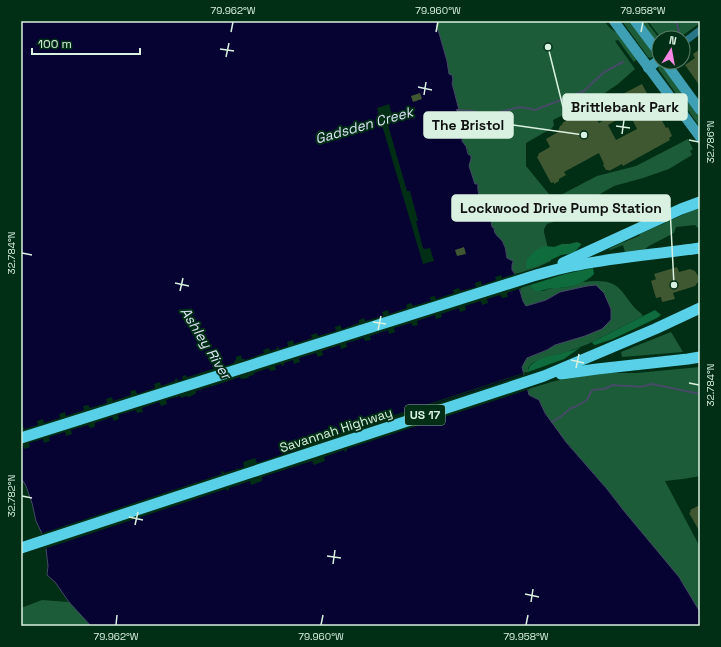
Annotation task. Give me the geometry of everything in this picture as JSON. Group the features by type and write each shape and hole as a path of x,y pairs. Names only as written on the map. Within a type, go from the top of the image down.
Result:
{"highway":[{"path":"533,276 681,209 700,202"},
{"path":"21,438 533,276 576,265 700,248"},
{"name":"Savannah Highway","path":"25,547 542,377 700,308"},
{"path":"542,377 597,369 700,358"}],"main road":[{"path":"614,21 700,137"},
{"path":"635,21 651,42"},
{"path":"671,70 700,110"}],"street":[{"path":"691,36 700,30"}],"green space":[{"path":"437,21 604,21 617,33 637,59 634,62 618,40 615,41 635,69 618,84 596,99 553,120 554,125 552,128 526,143 526,166 553,199 597,176 636,166 688,139 693,149 690,151 692,155 669,169 614,186 570,213 547,224 544,232 551,261 516,274 512,268 513,262 507,258 504,243 497,237 493,230 491,221 487,218 485,205 479,196 477,184 475,184 469,166 470,160 468,150 462,141 463,134 459,134 452,124 451,118 459,110 447,61 436,25"},
{"path":"622,21 631,21 651,50 651,58 648,57"},
{"path":"646,21 653,30 651,30 651,35 642,23"},
{"path":"648,21 700,21 700,23 690,30 655,30"},
{"path":"659,70 667,70 700,116 700,127"},
{"path":"700,207 700,230 695,225 676,227 674,233 649,246 628,263 623,245 610,250 609,249 639,236 640,234"},
{"path":"577,242 581,245 574,252 561,255 540,265 527,269 527,259 535,251 542,247 554,247 562,244"},
{"path":"593,268 594,274 591,277 573,286 537,291 530,285 565,274"},
{"path":"596,281 615,285 623,292 643,316 588,344 536,361 528,368 528,372 524,373 522,367 527,358 569,340 611,309 604,293 587,286 560,292 546,300 526,306 523,301 520,288 530,285 532,289 543,291 552,288 568,287 582,282"},
{"path":"655,310 661,315 657,318 613,339 595,345 593,344 592,342"},
{"path":"671,332 683,352 622,357 621,352"},
{"path":"581,347 564,359 528,372 530,366 540,359"},
{"path":"700,367 700,476 665,481 700,547 700,612 679,577 607,489 566,442 545,413 539,400 529,395 528,389 555,381 602,373 636,373"},
{"path":"42,600 69,602 91,626 21,626 21,608"}],"water":[{"name":"Ashley River","path":"21,21 437,21 436,26 447,61 449,74 452,75 452,83 459,110 451,118 452,124 456,127 459,134 463,134 462,141 466,146 468,154 471,156 469,166 475,184 478,184 478,193 485,205 487,218 491,221 495,233 503,242 507,258 513,261 512,270 519,280 520,291 526,306 546,300 560,292 596,285 604,293 611,309 611,320 602,329 555,345 527,358 522,367 529,395 539,400 545,413 566,442 607,489 679,577 700,612 700,626 91,626 69,602 55,582 47,575 48,566 45,540 36,521 26,486 21,478"}],"pier":[{"path":"389,104 394,122 389,123 388,125 407,191 410,191 423,248 430,248 434,261 423,264 377,108"},
{"path":"518,273 521,279 522,288 507,293 508,297 502,298 500,295 487,299 488,303 482,305 481,301 465,306 466,310 460,312 459,308 441,314 442,317 436,319 435,315 417,321 418,325 413,326 411,323 394,328 395,332 389,334 388,330 370,336 371,340 365,341 364,338 346,343 347,347 341,349 340,345 322,351 323,355 318,357 316,353 299,358 300,362 294,364 293,360 284,363 282,366 281,364 275,366 276,370 270,371 269,368 254,373 254,375 249,376 248,378 241,379 240,377 196,391 195,394 189,397 186,396 181,398 180,396 166,400 167,404 161,406 159,402 142,408 143,412 137,413 136,410 118,415 119,419 114,421 112,417 95,423 95,427 90,428 88,425 71,430 72,434 66,436 65,432 49,437 50,441 44,443 43,439 29,443 30,447 24,449 23,445 21,446 21,426 23,425 24,429 38,425 37,421 43,419 44,423 60,418 59,414 65,412 66,416 84,410 83,406 88,405 90,408 107,403 106,399 112,397 113,401 131,395 130,391 136,390 137,394 155,388 154,384 160,382 161,386 175,381 177,378 178,381 183,379 182,376 191,376 234,363 236,357 241,355 242,359 245,360 264,353 263,350 269,348 270,351 277,349 276,347 279,349 288,346 287,342 293,340 294,344 312,338 311,335 317,333 318,336 336,331 335,327 340,325 342,329 359,323 359,320 364,318 365,321 383,316 382,312 388,310 389,314 407,308 406,305 411,303 413,306 431,301 430,297 435,296 436,299 454,293 453,290 459,288 460,291 476,287 475,283 481,281 482,285 496,280 495,277 501,275 502,278"},
{"path":"526,372 342,434 526,374 530,389 347,449 345,452 344,450 324,457 325,461 314,465 312,461 262,477 262,481 251,485 250,481 229,488 227,491 226,489 44,549 43,540 40,534 222,474 221,472 223,471 224,473 244,467 243,462 255,458 257,463 307,446 306,442 317,438 318,440"}],"building":[{"path":"700,49 700,86 689,70 691,70 691,61 695,58 693,54"},
{"path":"642,84 666,128 668,127 672,136 669,138 670,140 623,166 622,164 609,171 606,170 603,165 604,164 599,153 564,172 566,175 559,179 559,181 554,184 554,182 551,183 537,157 539,155 538,154 550,147 546,139 558,132 560,126 563,124 562,123 588,109 590,111 591,110 599,123 609,117 605,111 611,108 614,114 626,108 619,96","holes":["629,113 637,129 616,140 608,125"]},
{"path":"420,93 422,99 413,102 411,96"},
{"path":"464,247 466,254 457,256 455,250"},
{"path":"677,267 679,272 690,269 695,271 698,276 698,282 695,286 673,293 675,299 662,302 661,297 656,298 651,281 656,279 654,274"},
{"path":"700,505 700,532 689,513 691,512 690,510"}],"waterway":[{"name":"Gadsden Creek","path":"676,21 678,30"},
{"name":"Gadsden Creek","path":"457,110 472,111 489,115 519,107 535,110 584,91 604,72 623,62"},
{"path":"552,422 571,408 587,400 592,390 604,389 613,385 640,387 652,384 700,394"}],"place":[{"name":"Brittlebank Park","path":"548,47"},
{"name":"The Bristol","path":"584,135"},
{"name":"Lockwood Drive Pump Station","path":"674,285"}]}
